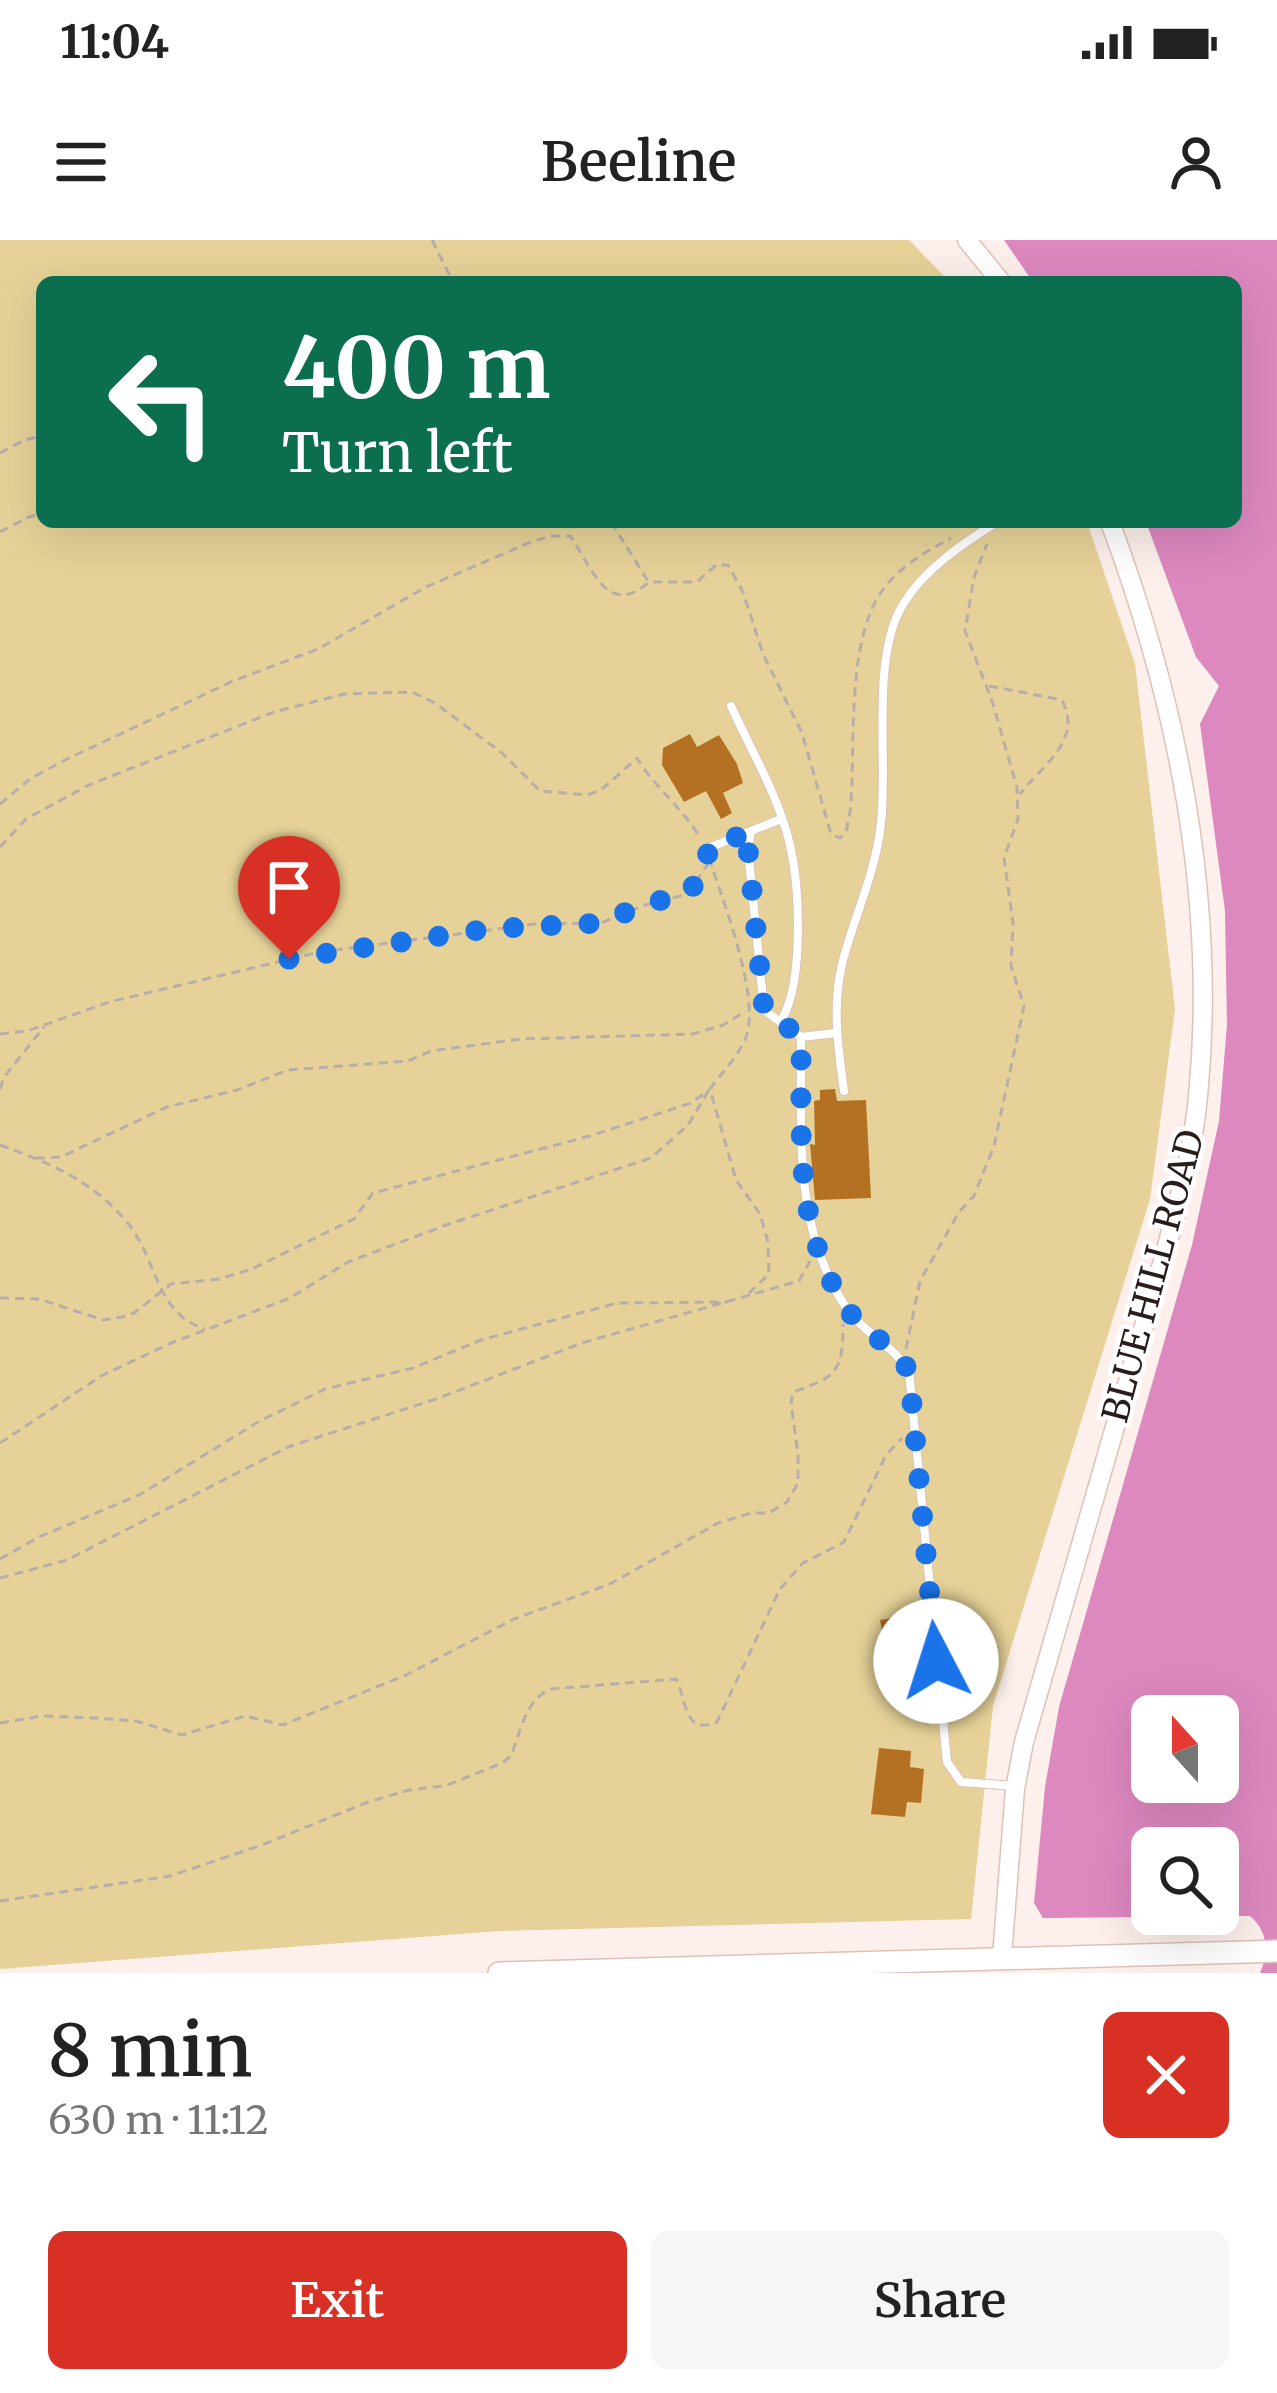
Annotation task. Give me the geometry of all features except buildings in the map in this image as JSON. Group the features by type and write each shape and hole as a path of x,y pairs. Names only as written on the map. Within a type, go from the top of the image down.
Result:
{"main road":[{"path":"499,1973 1268,1952"}],"street":[{"path":"967,240 996,276"},
{"name":"BLUE HILL ROAD","path":"1002,1957 1016,1786 1035,1699 1166,1250 1198,1100 1202,965 1180,762 1160,672 1112,528"}],"lane":[{"path":"844,1091 836,1033 841,969 873,867 881,824 885,658 901,607 935,566 989,528"},
{"path":"731,706 790,845 796,952 791,1004 781,1021"},
{"path":"706,849 781,819"},
{"path":"751,831 748,849 764,1010 801,1037 836,1033"},
{"path":"801,1037 802,1194 814,1235 844,1305 861,1326 896,1350 907,1366 947,1762 961,1783 1016,1786"}],"path":[{"path":"432,240 450,276"},
{"path":"0,453 36,437"},
{"path":"0,532 36,515"},
{"path":"614,528 649,582 697,582 716,565 728,565 743,592 763,654 802,733 824,818 831,834 840,838 850,812 861,648 873,611 886,585 904,568 967,528"},
{"path":"0,804 30,779 64,760 232,682 318,649 426,587 538,540 570,536 606,591 619,596 641,590 649,582"},
{"path":"907,1366 920,1281 974,1196 994,1146 1024,1006 1011,966 1013,923 1004,858 1018,820 1018,795 1005,740 964,631 974,577 988,542"},
{"path":"985,685 1062,700 1067,710 1069,733 1062,749 1018,795"},
{"path":"0,847 40,810 127,769 311,699 381,690 412,692 435,703 502,753 540,791 587,795 601,790 637,758 653,784 689,820 706,849 736,939 748,1009 746,1039 688,1126 651,1158 348,1262 290,1298 101,1376 0,1443"},
{"path":"0,1034 27,1031 110,1002 320,952 535,924 601,923 645,904 688,894 710,861"},
{"path":"35,1159 61,1157 167,1107 237,1090 289,1070 408,1061 431,1052 521,1039 693,1034 723,1025 748,1009"},
{"path":"0,1088 48,1023"},
{"path":"0,1298 39,1299 104,1320 134,1313 171,1284 219,1279 252,1269 354,1219 373,1193 590,1136 691,1103 710,1089"},
{"path":"710,1089 736,1180 760,1214 768,1242 769,1274 741,1299"},
{"path":"0,1145 68,1171 116,1210 145,1249 162,1291 184,1322 207,1329"},
{"path":"0,1578 67,1560 288,1447 395,1409 439,1399 582,1343 799,1281 814,1246"},
{"path":"0,1559 39,1537 141,1494 258,1422 325,1389 413,1368 481,1340 617,1303 732,1302"},
{"path":"0,1724 41,1716 136,1720 182,1735 245,1716 283,1725 406,1675 514,1619 610,1584 718,1523 769,1513 787,1502 797,1483 793,1392 825,1382 837,1367 843,1314"},
{"path":"0,1900 170,1876 368,1802 445,1786 477,1774 511,1756 531,1706 551,1689 676,1679 686,1715 694,1724 717,1722 781,1589 803,1563 844,1542 886,1455 911,1429"}],"shaded area":[{"path":"0,240 909,240 944,276 36,276 36,528 1089,528 1135,664 1175,1009 1150,1199 993,1706 971,1919 499,1931 0,1969"},
{"path":"1004,240 1277,240 1277,1973 1260,1973 1265,1942 1260,1928 1250,1916 1239,1916 1239,1827 1131,1827 1131,1917 1043,1918 1034,1903 1045,1787 1059,1707 1192,1245 1219,1121 1227,1025 1225,911 1200,724 1219,686 1196,657 1148,528 1242,528 1242,276 1029,276"}],"route":[{"path":"289,959 487,929 601,923 645,904 688,894 710,861 706,849 751,831 748,849 764,1010 801,1037 802,1194 827,1271 844,1305 861,1326 896,1350 909,1371 936,1661"}]}
